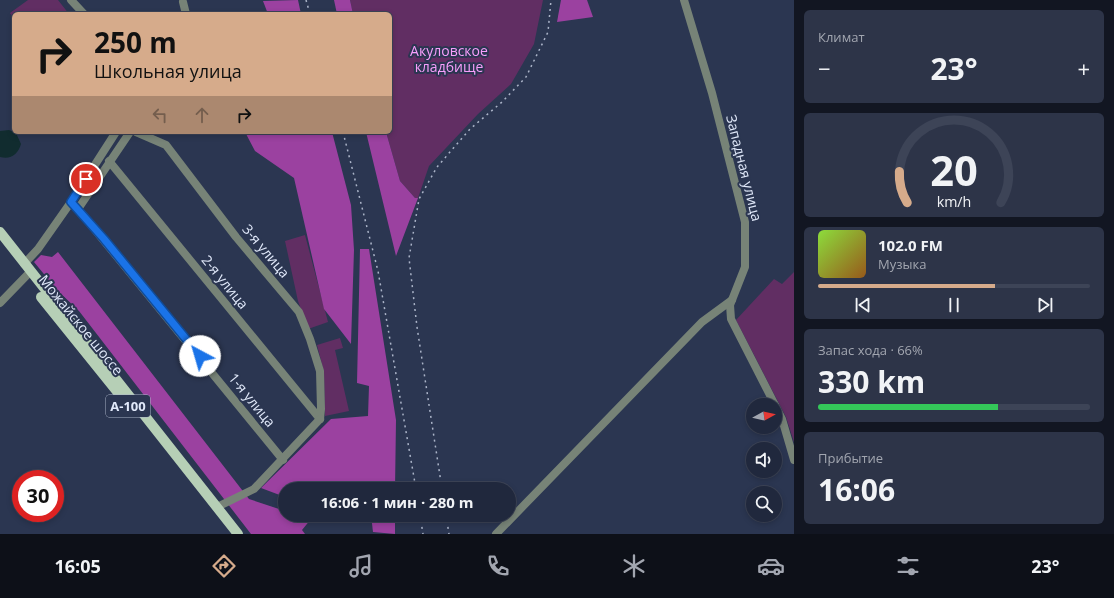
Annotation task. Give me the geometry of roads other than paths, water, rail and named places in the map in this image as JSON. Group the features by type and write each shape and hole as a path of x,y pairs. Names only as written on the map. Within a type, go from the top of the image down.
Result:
{"main road":[{"name":"А-100","path":"0,232 25,268"},
{"name":"Можайское шоссе","path":"1,243 25,268 238,534"},
{"name":"Можайское шоссе","path":"25,268 231,534"}],"street":[{"path":"71,0 82,12"},
{"name":"Западная улица","path":"684,0 712,93 745,222 745,267 730,305 731,319 771,398"},
{"path":"182,2 185,12"},
{"path":"0,303 71,202 115,134"},
{"path":"78,209 129,134"},
{"name":"3-я улица","path":"140,134 166,145 236,237 295,306 318,361 321,408 320,420"},
{"name":"2-я улица","path":"110,161 320,420"},
{"name":"1-я улица","path":"71,202 283,460"},
{"path":"496,534 702,322 732,300"},
{"name":"Западная улица","path":"782,418 794,460"},
{"path":"217,507 254,489 320,420"}],"railway":[{"path":"306,0 309,12"},
{"path":"441,482 417,327 409,258 419,199 437,167 470,129 502,102 526,77 548,32 551,0"},
{"path":"344,134 378,271 415,482"},
{"path":"421,522 423,534"},
{"path":"447,522 449,534"}],"park label":[{"name":"Акуловское кладбище","path":"449,60"}]}
